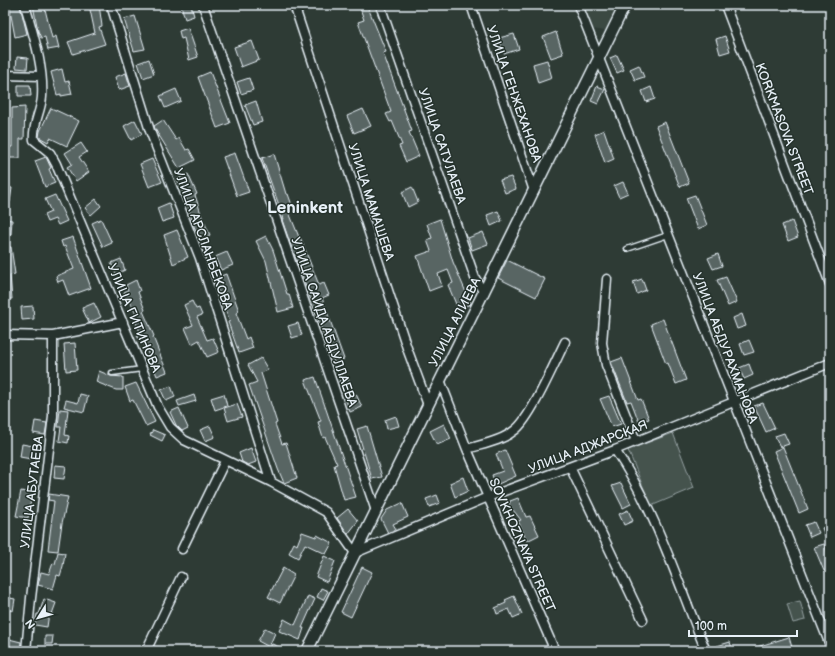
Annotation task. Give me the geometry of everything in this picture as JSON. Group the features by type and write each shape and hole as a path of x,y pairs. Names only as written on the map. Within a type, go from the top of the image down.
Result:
{"street":[{"name":"УЛИЦА ГИТИНОВА","path":"25,5 38,52 41,76 42,97 33,131 34,140 50,153 56,164 158,406 170,428 184,440 271,482 326,512 355,553"},
{"name":"УЛИЦА АРСЛАНБЕКОВА","path":"111,5 150,131 200,258 271,482"},
{"name":"УЛИЦА САИДА АБДУЛЛАЕВА","path":"203,5 376,511"},
{"name":"УЛИЦА МАМАШЕВА","path":"294,5 408,351 428,405"},
{"name":"УЛИЦА САТУЛАЕВА","path":"380,5 475,278 484,293"},
{"name":"УЛИЦА ГЕНЖЕХАНОВА","path":"471,5 534,191"},
{"name":"УЛИЦА АБДУРАХМАНОВА","path":"578,5 733,402 830,645"},
{"name":"УЛИЦА АЛИЕВА","path":"307,651 625,5"},
{"name":"KORKMASOVA STREET","path":"725,5 830,284"},
{"path":"5,75 41,76"},
{"path":"607,279 602,342 606,365 636,441"},
{"path":"5,335 53,336 123,322"},
{"name":"УЛИЦА АБУТАЕВА","path":"26,651 53,416 53,336"},
{"path":"467,448 502,438 517,429 531,410 565,342"},
{"name":"УЛИЦА АДЖАРСКАЯ","path":"355,553 488,497 615,450 830,363"},
{"name":"SOVKHOZNAYA STREET","path":"440,380 467,448 555,651"},
{"path":"615,450 632,475 650,514 706,651"},
{"path":"182,549 225,461"},
{"path":"570,467 643,620"},
{"path":"146,651 181,576"}],"lane":[{"path":"627,249 668,235"},
{"path":"112,372 143,369"}],"shaded area":[{"path":"584,5 618,5 605,31 593,29"},
{"path":"673,433 694,488 651,506 628,450"},
{"path":"800,601 805,620 793,623 787,604"}],"building":[{"path":"9,5 20,5 27,34 15,37"},
{"path":"33,5 44,5 52,38 56,36 59,48 48,50 45,37 41,38 38,31"},
{"path":"89,5 99,5 102,26 99,27 105,44 73,54 68,42 95,33"},
{"path":"181,5 191,5 194,16 185,19"},
{"path":"359,5 367,5 386,52 383,53 412,131 409,132 419,156 406,162 399,146 402,145 392,121 390,122 386,114 391,112 358,22 364,20"},
{"path":"135,16 145,49 134,51 124,19"},
{"path":"188,28 198,57 189,60 184,38 181,39 179,31"},
{"path":"556,32 563,54 551,58 543,37"},
{"path":"514,34 519,49 504,54 499,38"},
{"path":"725,36 730,51 720,54 716,39"},
{"path":"252,41 259,60 241,67 234,47"},
{"path":"617,55 624,70 617,73 610,58"},
{"path":"17,57 28,58 27,69 16,68"},
{"path":"149,59 154,74 143,78 138,63"},
{"path":"547,60 552,78 538,83 533,64"},
{"path":"639,65 644,77 635,80 630,69"},
{"path":"62,69 65,82 69,81 72,94 61,96 61,94 57,95 51,72"},
{"path":"210,72 230,123 217,128 198,77"},
{"path":"126,73 130,86 119,90 115,77"},
{"path":"249,78 253,90 241,94 237,82"},
{"path":"18,85 30,85 31,96 18,96"},
{"path":"597,86 605,89 598,104 591,101"},
{"path":"651,87 655,99 646,102 642,91"},
{"path":"176,89 181,101 165,108 160,96"},
{"path":"256,101 262,122 253,125 245,105"},
{"path":"25,107 24,139 20,139 20,158 9,158 9,147 12,147 12,108"},
{"path":"51,108 79,121 67,146 50,138 48,142 39,137 40,131"},
{"path":"363,109 371,126 354,133 347,116"},
{"path":"135,120 142,134 131,140 124,126"},
{"path":"163,120 176,140 179,138 186,150 189,149 195,160 179,168 154,126"},
{"path":"665,122 689,183 680,187 656,126"},
{"path":"604,130 614,159 605,163 595,134"},
{"path":"81,143 87,152 79,157 89,172 76,181 67,167 72,164 65,153"},
{"path":"235,153 249,192 237,196 223,157"},
{"path":"274,154 286,194 288,194 293,208 288,210 319,285 324,283 329,295 322,298 344,359 334,363 290,243 282,220 284,219 262,158"},
{"path":"46,157 55,183 45,187 35,161"},
{"path":"152,159 162,182 149,187 140,164"},
{"path":"188,174 197,194 195,195 210,235 200,240 193,224 189,205 177,179"},
{"path":"511,177 516,189 505,193 500,180"},
{"path":"623,182 628,193 619,197 614,186"},
{"path":"5,187 12,188 10,202 5,202"},
{"path":"412,187 418,202 408,207 402,192"},
{"path":"55,195 67,221 58,225 55,219 47,222 44,215 51,212 45,199"},
{"path":"695,195 707,225 698,229 686,198"},
{"path":"96,199 101,206 91,215 85,208"},
{"path":"169,203 174,218 162,222 157,208"},
{"path":"498,211 502,221 491,226 487,215"},
{"path":"5,219 12,220 11,234 5,234"},
{"path":"101,219 112,243 103,247 92,223"},
{"path":"440,219 453,262 471,304 458,309 448,285 453,283 448,270 438,274 442,286 429,291 417,256 431,251 427,240 432,238 427,224"},
{"path":"792,221 798,237 788,241 782,225"},
{"path":"177,230 188,257 173,264 164,235"},
{"path":"483,232 488,244 472,250 468,238"},
{"path":"266,236 273,250 293,308 278,312 266,261 256,241"},
{"path":"73,237 91,288 69,296 63,280 58,282 56,276 74,269 65,246 63,247 61,241"},
{"path":"5,247 11,247 15,274 10,275 12,299 5,299"},
{"path":"227,252 233,265 221,270 215,257"},
{"path":"718,254 722,266 713,269 708,258"},
{"path":"121,259 125,270 116,274 111,263"},
{"path":"507,260 545,279 536,297 498,278"},
{"path":"226,274 239,311 236,313 246,339 249,337 253,348 239,353 228,322 230,321 213,279"},
{"path":"726,277 737,302 728,306 717,280"},
{"path":"642,279 646,290 637,294 633,282"},
{"path":"136,280 140,291 138,292 145,310 143,311 167,372 157,376 143,341 140,342 137,335 141,334 133,316 136,315 128,296 126,297 124,292 128,290 126,285"},
{"path":"192,301 196,309 199,308 202,315 197,317 207,340 213,338 219,352 207,357 199,340 192,344 185,328 193,325 184,305"},
{"path":"94,303 101,317 89,323 82,308"},
{"path":"33,306 34,319 22,320 21,307"},
{"path":"742,314 746,326 737,329 733,318"},
{"path":"663,319 686,380 676,384 668,363 666,364 651,324"},
{"path":"298,323 302,335 292,338 288,326"},
{"path":"749,340 754,352 744,355 740,344"},
{"path":"75,343 77,370 66,371 64,344"},
{"path":"261,358 268,370 261,373 277,423 275,424 282,444 286,443 297,478 284,483 249,385 257,382 248,365"},
{"path":"622,358 638,400 641,399 649,419 639,422 631,401 627,402 611,362"},
{"path":"749,364 753,375 744,379 739,368"},
{"path":"99,371 111,376 123,377 123,390 116,390 96,382"},
{"path":"315,377 356,497 344,500 334,465 337,464 325,437 323,438 318,422 321,421 305,380"},
{"path":"348,378 354,395 356,394 362,407 350,412 339,381"},
{"path":"136,383 155,422 146,426 133,400 130,401 125,387"},
{"path":"171,386 175,397 166,401 161,390"},
{"path":"80,394 88,396 84,412 64,407 66,400 78,403"},
{"path":"224,394 227,406 215,410 211,398"},
{"path":"194,395 196,401 179,406 177,401"},
{"path":"609,396 621,424 612,427 600,399"},
{"path":"763,403 775,428 766,432 754,406"},
{"path":"237,404 242,417 228,421 224,408"},
{"path":"179,408 188,428 182,431 176,425 170,412"},
{"path":"60,409 68,410 65,435 69,436 68,443 59,441 61,427 58,427"},
{"path":"396,416 399,426 387,429 385,420"},
{"path":"35,421 47,423 45,435 33,433"},
{"path":"444,424 451,439 437,445 430,431"},
{"path":"210,426 215,437 205,441 200,430"},
{"path":"367,426 382,477 372,479 357,429"},
{"path":"153,430 165,435 162,441 150,435"},
{"path":"784,433 789,444 780,447 775,436"},
{"path":"22,444 33,446 31,459 20,457"},
{"path":"783,447 808,509 799,513 774,451"},
{"path":"251,448 256,462 248,465 242,462 239,453"},
{"path":"505,450 516,476 496,485 492,475 503,471 496,454"},
{"path":"55,465 66,466 64,479 54,478"},
{"path":"463,477 468,491 455,497 450,483"},
{"path":"621,483 631,504 623,508 612,486"},
{"path":"21,491 32,493 28,518 16,516"},
{"path":"49,494 68,497 58,551 48,550 54,501 48,500"},
{"path":"437,495 440,503 429,507 426,499"},
{"path":"518,498 526,517 530,516 539,535 527,541 518,521 521,520 509,505 510,501"},
{"path":"402,503 408,517 393,524 396,529 388,533 381,519 387,510"},
{"path":"348,509 358,521 348,534 337,518"},
{"path":"628,510 633,521 624,525 619,514"},
{"path":"814,522 819,533 810,537 805,525"},
{"path":"830,525 830,548 822,528"},
{"path":"302,532 316,537 317,535 332,543 326,554 305,544 298,558 289,553 294,543 297,545"},
{"path":"824,544 830,559 830,569 824,571 814,547"},
{"path":"58,552 65,553 60,576 57,575 53,589 38,585 41,572 49,574 53,563 55,564"},
{"path":"324,556 335,561 327,582 316,577"},
{"path":"362,567 372,572 351,617 341,612"},
{"path":"283,568 294,575 280,603 268,597"},
{"path":"321,588 328,591 323,600 317,597"},
{"path":"308,596 315,599 302,628 304,628 300,640 279,631 284,619 295,625"},
{"path":"514,596 522,614 513,618 509,609 497,614 495,608 506,603 505,600"},
{"path":"5,597 15,599 13,611 5,609"},
{"path":"44,599 56,603 52,614 49,613 47,627 35,625 37,614 39,614"},
{"path":"265,628 275,633 269,647 258,641"},
{"path":"45,636 53,636 52,644 45,644"},
{"path":"789,637 793,651 747,651 747,650"},
{"path":"5,638 21,642 20,651 5,651"},
{"path":"730,642 733,651 718,651 717,646"},
{"path":"272,644 288,651 268,651"}],"district":[{"name":"Leninkent","path":"305,208"}]}
